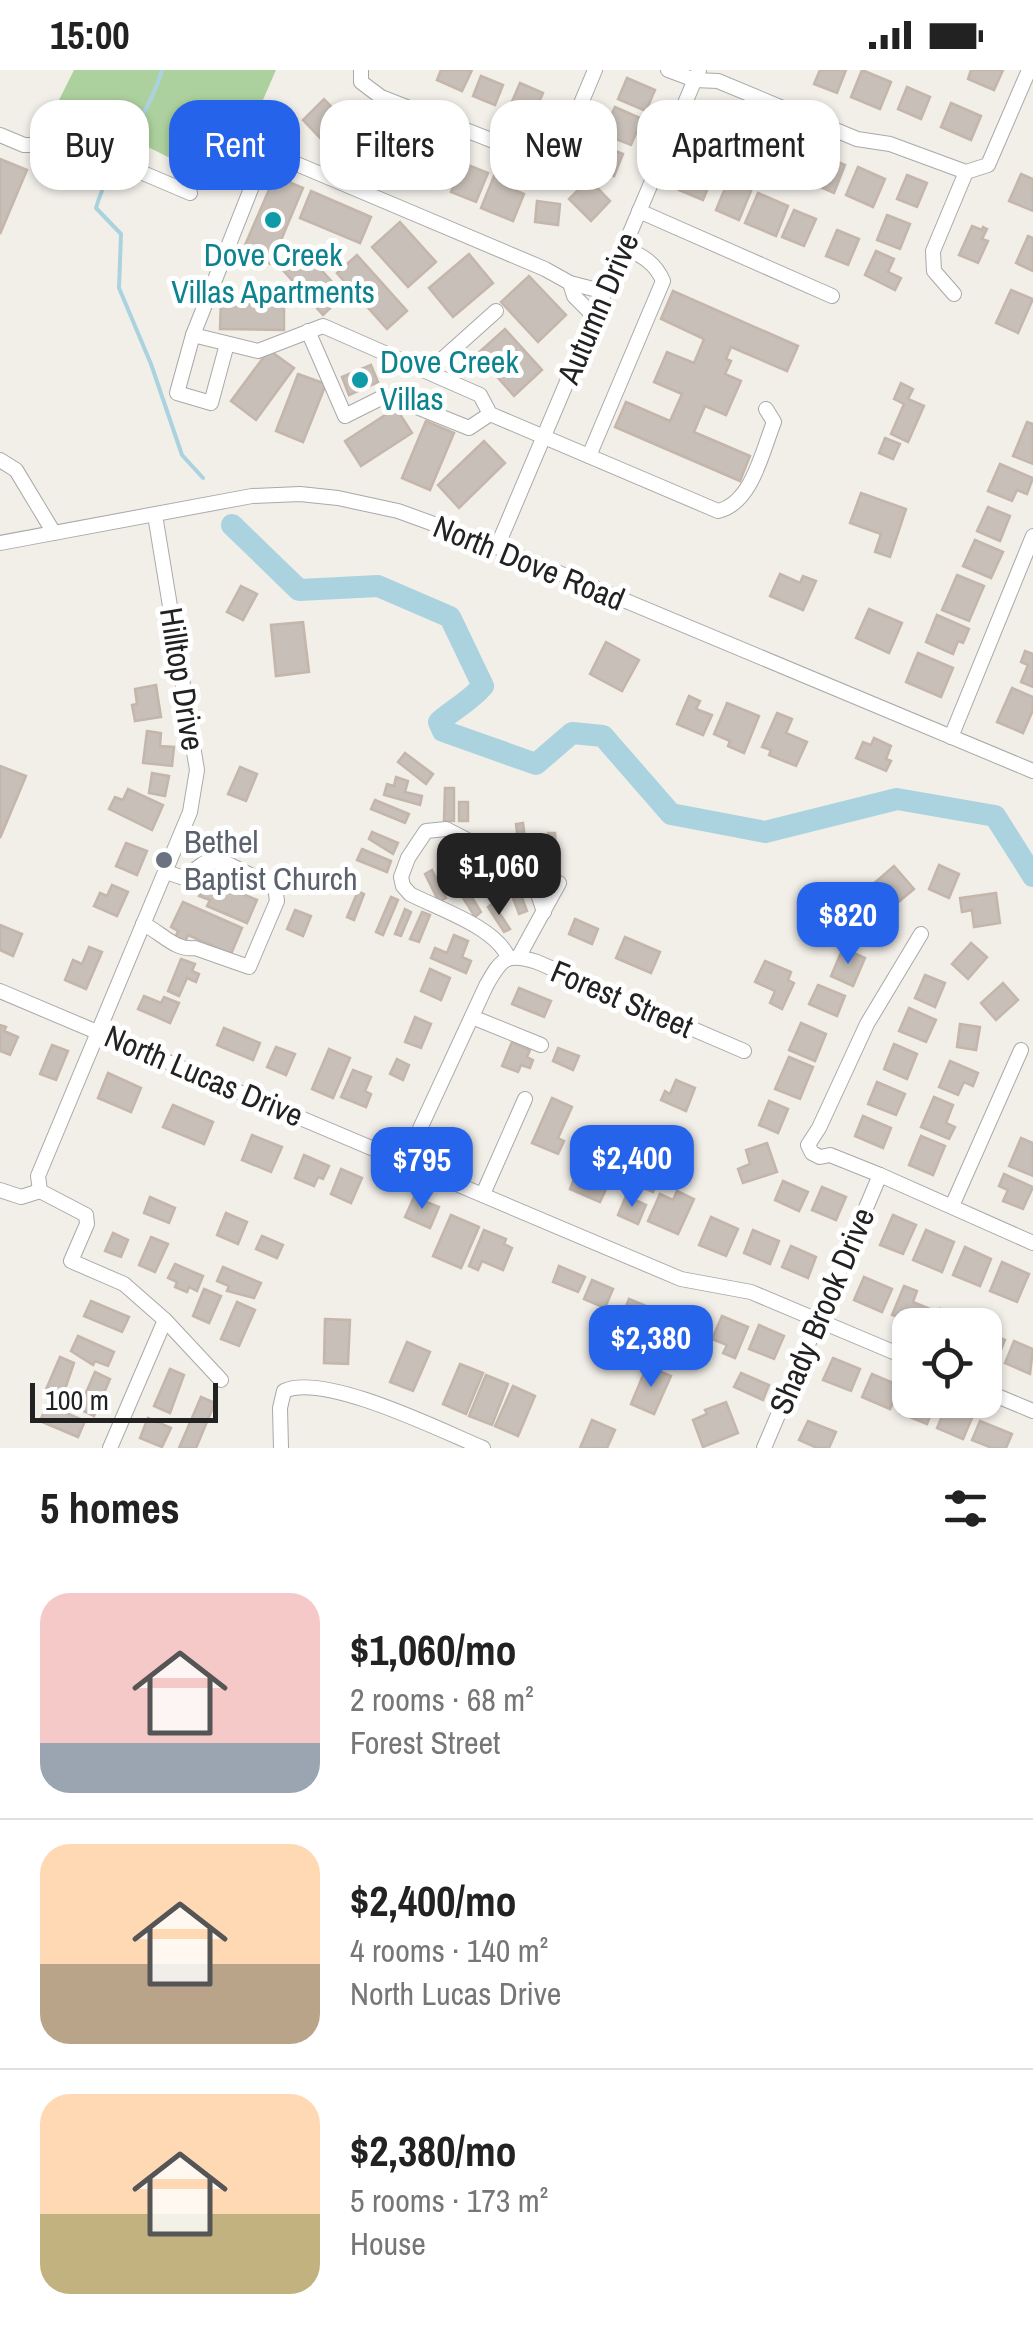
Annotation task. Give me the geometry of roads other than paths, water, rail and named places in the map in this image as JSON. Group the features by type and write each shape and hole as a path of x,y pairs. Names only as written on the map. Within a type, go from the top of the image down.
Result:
{"street":[{"path":"361,70 361,82 381,97 550,162 560,151 595,70"},
{"path":"668,70 718,81 856,139 890,144 966,172 988,166 1030,70"},
{"name":"Autumn Drive","path":"497,547 697,75"},
{"path":"0,135 24,144 64,144 89,150 190,193"},
{"path":"227,344 211,403 176,393 193,335 266,151 545,268 570,283 605,292"},
{"path":"954,294 934,271 933,252 966,172"},
{"path":"639,211 832,296"},
{"path":"589,456 663,280 658,268 624,247"},
{"path":"570,283 574,296 594,316"},
{"path":"429,371 496,311"},
{"path":"193,335 258,351 323,326 480,395 490,414 718,511 731,508 742,498 774,422 766,409"},
{"path":"308,332 345,416 387,395 468,428 490,414"},
{"path":"0,460 16,470 54,533"},
{"name":"North Dove Road","path":"0,543 252,496 300,494 398,511 497,547 1033,771"},
{"name":"Hilltop Drive","path":"40,1191 38,1176 190,812 197,770 155,515"},
{"path":"951,737 1033,536"},
{"name":"Forest Street","path":"544,912 531,873 446,829 434,828 421,836 401,877 410,894 484,931 504,948 509,959 744,1051"},
{"path":"143,924 164,932 172,944 249,967 276,901 275,888 222,861 204,863 184,878 166,872"},
{"path":"405,1161 472,1017 560,884"},
{"path":"921,934 866,1024 808,1145 820,1157 830,1154 880,1174 1033,1244"},
{"name":"North Lucas Drive","path":"0,991 681,1279 751,1292 892,1350"},
{"path":"472,1017 540,1045"},
{"path":"952,1206 1021,1050"},
{"path":"483,1194 525,1099"},
{"name":"Shady Brook Drive","path":"764,1448 880,1174"},
{"path":"0,1190 21,1197 40,1191 86,1215 87,1224 71,1261 124,1284 165,1320 221,1380"},
{"path":"110,1448 165,1320"},
{"path":"281,1448 280,1408 284,1391 317,1387 354,1396 483,1448"},
{"path":"1002,1398 1033,1411"}],"waterway":[{"path":"162,70 96,208 121,234 119,288 151,364 182,455 203,478"},
{"path":"232,525 299,590 378,586 450,617 483,686 439,722 443,731 536,764 572,733 603,736 671,814 765,832 897,799 995,816 1033,876"}],"place":[{"name":"Dove Creek Villas Apartments","path":"273,220"},
{"name":"Dove Creek Villas","path":"360,380"},
{"name":"Bethel Baptist Church","path":"164,860"}]}
